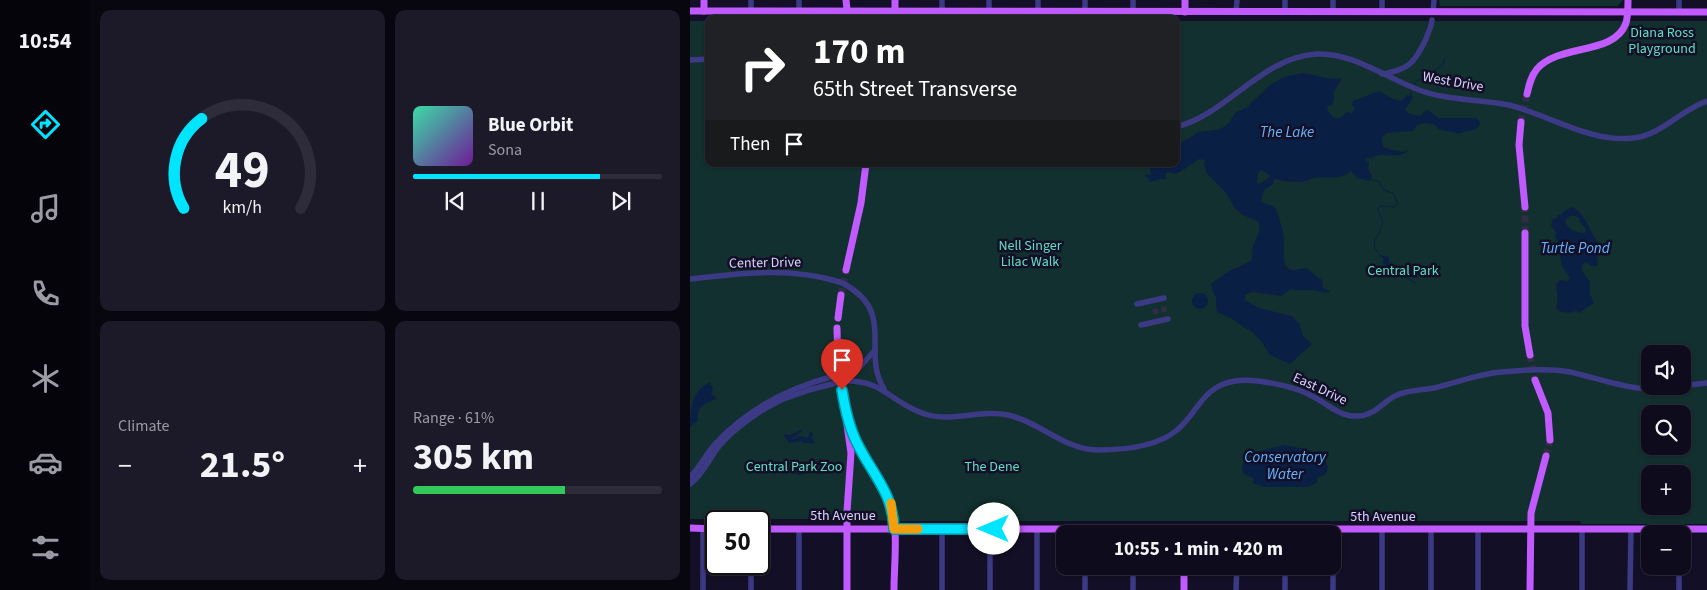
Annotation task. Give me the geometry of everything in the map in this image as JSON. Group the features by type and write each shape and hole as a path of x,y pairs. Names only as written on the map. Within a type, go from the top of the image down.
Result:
{"main road":[{"path":"704,0 704,11"},
{"path":"846,0 847,15"},
{"path":"895,0 895,15"},
{"path":"1185,0 1185,12"},
{"path":"1527,94 1534,74 1544,63 1561,54 1614,39 1624,27 1628,12 1628,0"},
{"path":"690,11 799,12 847,15 895,15 942,12 1707,12"},
{"path":"1520,122 1520,150 1525,207"},
{"path":"846,270 861,202 866,167"},
{"path":"1525,233 1525,330 1530,354"},
{"path":"838,318 841,295"},
{"path":"837,328 838,367"},
{"path":"1535,380 1548,413 1550,440"},
{"path":"842,390 850,446 847,528 848,590"},
{"path":"845,409 856,441 880,480 892,506 894,590"},
{"path":"1530,590 1530,530 1534,496 1546,456"},
{"path":"690,528 703,528"},
{"name":"5th Avenue","path":"770,529 1056,530"},
{"name":"5th Avenue","path":"1341,529 1641,530"},
{"name":"5th Avenue","path":"1691,531 1707,529"},
{"path":"1184,575 1184,590"}],"street":[{"path":"751,12 752,0"},
{"path":"799,0 799,12"},
{"path":"942,0 942,12"},
{"path":"989,12 990,0"},
{"path":"1038,0 1038,12"},
{"path":"1085,0 1085,12"},
{"path":"1133,0 1133,12"},
{"path":"1236,12 1237,0"},
{"path":"1285,0 1285,12"},
{"path":"1333,0 1333,12"},
{"path":"1382,0 1382,12"},
{"path":"1433,12 1434,0"},
{"path":"1679,0 1679,12"},
{"path":"1382,74 1407,67 1414,61 1422,48 1432,22"},
{"name":"West Drive","path":"1180,125 1202,116 1270,70 1299,57 1317,54 1358,62 1413,88 1441,96 1512,106 1590,133 1611,138 1628,138 1654,132 1707,101"},
{"path":"690,60 705,59"},
{"name":"Center Drive","path":"690,279 732,275 801,273 840,282 862,297 872,312 876,327 875,350"},
{"path":"1136,304 1164,298"},
{"path":"1142,325 1168,319"},
{"path":"780,398 834,376 845,378 859,368 875,350"},
{"path":"875,350 877,374 887,393"},
{"name":"East Drive","path":"690,484 697,478 721,444 763,407 780,398 836,383 845,378 876,386 907,407 923,414 936,417 956,417 989,413 1006,415 1024,421 1074,446 1095,450 1153,442 1175,432 1203,398 1219,387 1237,381 1259,382 1292,388 1312,396 1340,412 1355,416 1374,411 1399,394 1500,372 1563,371 1614,384 1643,388 1668,388 1707,383"},
{"path":"690,477 727,432 763,407"},
{"path":"703,528 703,590"},
{"path":"799,529 799,590"},
{"path":"942,529 942,590"},
{"path":"990,529 990,590"},
{"path":"1037,529 1037,590"},
{"path":"1382,529 1382,590"},
{"path":"1431,529 1431,590"},
{"path":"1630,529 1630,590"},
{"path":"1478,530 1478,590"},
{"path":"1582,530 1582,590"},
{"path":"751,575 751,590"},
{"path":"1085,575 1085,590"},
{"path":"1133,575 1133,590"},
{"path":"1236,575 1236,590"},
{"path":"1285,575 1285,590"},
{"path":"1333,575 1333,590"},
{"path":"1679,575 1679,590"}],"green space":[{"path":"1439,0 1623,0 1618,6 1440,6"},
{"name":"Central Park","path":"690,21 705,21 705,167 1180,167 1180,21 1707,21 1707,524 1581,524 1580,521 892,521 770,519 770,510 705,510 705,519 690,519"}],"water":[{"name":"The Lake","path":"1302,73 1331,79 1342,78 1334,92 1332,105 1328,106 1327,110 1334,118 1340,118 1346,112 1352,113 1355,108 1352,106 1353,101 1379,91 1401,101 1407,95 1413,96 1405,110 1410,114 1421,116 1424,111 1428,110 1438,118 1476,118 1481,123 1476,129 1458,134 1440,130 1435,125 1429,123 1419,124 1413,131 1386,133 1382,138 1383,147 1403,152 1409,149 1396,156 1382,154 1370,159 1368,157 1365,160 1369,162 1368,169 1372,176 1370,181 1357,178 1351,171 1343,176 1314,178 1304,182 1276,179 1273,184 1264,190 1261,202 1274,207 1280,220 1284,237 1284,259 1287,268 1293,270 1307,268 1322,280 1323,288 1330,291 1324,293 1314,290 1291,289 1281,296 1252,292 1245,295 1245,300 1259,308 1292,316 1299,323 1303,336 1312,344 1290,364 1270,355 1261,341 1249,329 1217,312 1216,297 1211,284 1229,271 1252,259 1253,246 1260,229 1259,222 1243,215 1235,208 1226,193 1207,174 1204,164 1205,160 1199,159 1174,174 1171,172 1166,173 1166,179 1150,182 1144,176 1146,174 1151,175 1151,167 1180,167 1180,144 1199,132 1224,127 1235,113 1247,107 1270,85 1284,77","holes":["1261,170 1271,176 1259,184 1257,183 1258,173"]},
{"name":"Turtle Pond","path":"1572,207 1576,209 1584,218 1601,247 1597,260 1598,265 1593,267 1586,262 1582,265 1582,271 1590,282 1590,294 1594,303 1579,313 1575,311 1562,312 1556,308 1558,299 1556,285 1560,280 1567,281 1570,278 1562,266 1557,240 1554,235 1557,233 1551,226 1551,220 1557,218","holes":["1570,216 1576,216 1586,229 1585,233 1572,230 1567,226 1565,220"]},
{"path":"1379,255 1389,257 1389,263 1392,268 1400,275 1394,275 1390,268 1383,263 1383,258"},
{"path":"1197,293 1203,293 1208,298 1206,307 1197,309 1192,304 1192,298"},
{"path":"710,382 713,389 711,394 717,398 700,408 698,420 690,427 693,401 699,390"},
{"path":"803,429 791,439 798,436 808,438 810,431 813,434 812,438 815,443 803,443 801,441 789,443 783,434 790,435"},
{"name":"Conservatory Water","path":"1284,445 1317,453 1317,458 1326,463 1328,468 1326,474 1317,478 1317,483 1307,487 1264,487 1253,483 1253,478 1244,474 1242,468 1245,462 1253,458 1253,453"},
{"path":"797,463 801,463 805,469 801,475 797,475 793,471 793,467"}],"waterway":[{"path":"1413,86 1417,80 1428,79 1435,70 1442,66 1445,58"},
{"path":"1410,95 1412,90"},
{"path":"1372,180 1378,181 1384,190 1393,193 1398,204 1394,207 1381,206 1378,208 1382,223 1374,241 1375,248 1379,254"},
{"path":"1401,275 1416,283"}],"tunnel":[{"path":"1521,122 1527,94"},
{"path":"1525,207 1525,233"},
{"path":"841,295 846,270"},
{"path":"1153,312 1169,308"},
{"path":"1530,355 1535,380"},
{"path":"1546,456 1550,440"}],"slow traffic":[{"path":"891,503 894,529 918,529"}],"route":[{"path":"842,390 845,409 856,441 890,500 894,529 994,529"}],"park label":[{"name":"Diana Ross Playground","path":"1662,42"},
{"name":"Nell Singer Lilac Walk","path":"1030,254"},
{"name":"Central Park Zoo","path":"794,467"},
{"name":"The Dene","path":"992,467"}]}
